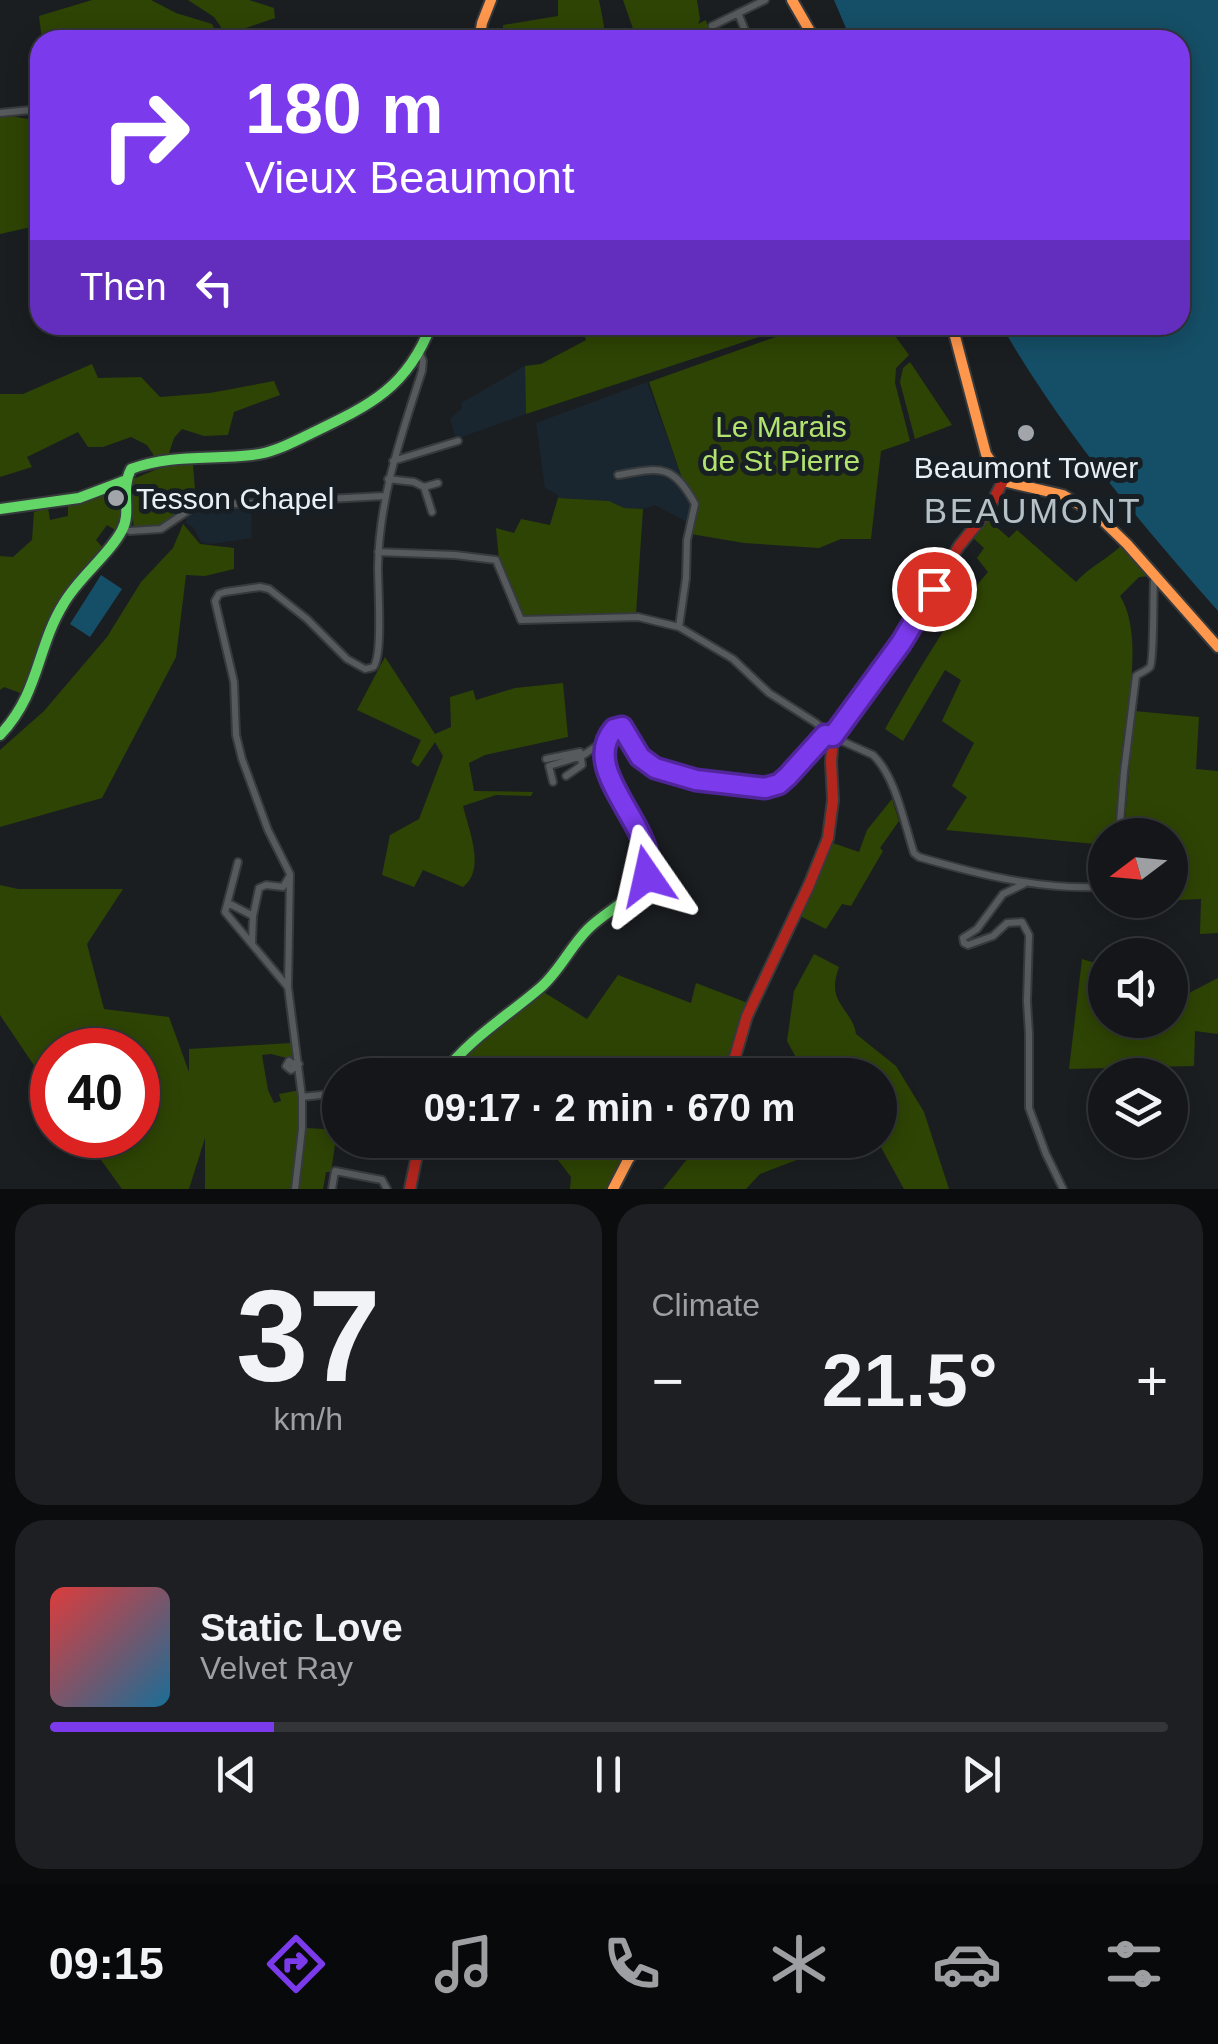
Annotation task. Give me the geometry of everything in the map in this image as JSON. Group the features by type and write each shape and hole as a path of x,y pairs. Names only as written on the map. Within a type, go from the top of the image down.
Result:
{"main road":[{"path":"482,30 491,0"},
{"path":"792,0 810,30"},
{"path":"0,734 13,721 30,691 62,606 123,529 124,481 131,469 158,460 257,455 284,447 366,407 402,378 427,335"},
{"path":"955,335 986,454 1003,482 1070,498 1114,529 1218,647"},
{"path":"0,509 79,498 124,481"},
{"path":"734,1058 746,1016 828,838 833,800 833,736 901,643 1003,482"},
{"path":"456,1058 543,986 588,930 647,876 648,847 620,801 606,760 606,739 614,729 622,727 640,757 655,768 696,780 765,788 779,784 825,735 833,736"},
{"path":"410,1189 416,1158"},
{"path":"613,1189 629,1158"}],"street":[{"path":"712,26 764,0"},
{"path":"738,13 745,30"},
{"path":"0,113 30,110"},
{"path":"294,1189 302,1097 288,987 290,874 262,817 242,759 236,735 234,682 216,600 226,592 260,586 269,589 347,659 365,670 372,668 377,658 378,538 384,496 422,370 424,361 420,353"},
{"path":"392,462 458,441"},
{"path":"618,474 659,468 687,488 695,504 687,540 679,627"},
{"path":"388,479 424,487 432,512"},
{"path":"424,487 438,482"},
{"path":"123,529 161,529 195,506 384,496"},
{"path":"378,552 496,560 521,620 638,617 679,627 733,658 769,693 833,736 873,754 885,769 914,853 919,857 1025,884 1088,886"},
{"path":"1120,818 1136,676 1150,666 1154,656 1154,576"},
{"path":"553,782 549,766 582,756 606,739"},
{"path":"546,759 580,752 582,765 566,776"},
{"path":"238,862 225,912 288,987"},
{"path":"252,944 260,888 283,887 290,874"},
{"path":"1025,884 1003,894 976,929 963,938 968,945 992,936 1007,923 1022,922 1026,927 1029,1108 1063,1189"},
{"path":"228,903 253,916"},
{"path":"302,1097 322,1094"},
{"path":"332,1189 336,1171 382,1180 387,1189"}],"shaded area":[{"path":"525,366 526,414 456,439 450,419 462,408 461,403"},
{"path":"647,382 691,503 687,522 655,505 624,508 609,501 558,498 545,488 536,423"},
{"path":"251,505 252,538 201,542 194,528 186,523 187,514 195,510"}],"green space":[{"path":"92,0 151,0 212,24 215,30 41,30 39,16"},
{"path":"188,0 249,0 274,8 275,18 240,30 220,30 214,17"},
{"path":"558,0 599,0 603,30 503,30 503,25 558,16"},
{"path":"623,0 697,0 698,24 706,20 708,30 634,30"},
{"path":"0,117 30,122 30,227 0,234"},
{"path":"584,335 765,335 526,414 525,366 541,364 586,340"},
{"name":"Le Marais de St Pierre","path":"781,335 894,335 909,355 896,368 895,383 910,441 881,451 871,539 841,539 819,548 744,543 691,534 698,502 682,478 649,382"},
{"path":"910,362 952,425 915,439 900,382 903,368"},
{"path":"92,364 98,378 141,377 160,397 274,381 280,395 234,412 228,435 204,436 182,429 168,456 155,457 147,445 131,437 103,447 88,447 78,432 27,457 32,467 0,477 0,394 23,394"},
{"path":"193,464 196,503 184,507 164,525 134,529 131,480 162,467"},
{"path":"108,493 113,508 122,510 117,531 107,525 96,540 104,549 59,600 36,670 23,694 4,687 0,690 0,556 13,557 32,540 34,512 48,508 50,520 68,516 68,505"},
{"path":"558,498 609,501 624,508 643,509 636,614 522,615 499,560 496,528 514,533 521,519 550,525"},
{"path":"986,518 1009,538 1017,530 1076,582 1123,544 1150,576 1139,577 1120,596 1131,630 1132,671 1117,818 1088,818 1088,843 946,830 967,797 952,786 974,743 942,721 961,680 945,670 903,741 885,729 946,628 988,572 977,558 984,548 971,536"},
{"path":"183,524 200,544 234,548 234,569 205,576 186,575 176,657 102,798 0,827 0,750 44,711 107,637 141,582 173,548"},
{"path":"385,657 435,734 451,727 450,697 473,690 476,700 515,688 563,683 568,737 485,755 469,763 474,791 533,792 531,796 496,795 463,806 475,860 470,879 463,887 423,870 414,887 382,875 390,835 419,819 443,756 435,742 418,767 411,762 421,740 357,710"},
{"path":"1134,711 1199,717 1196,769 1218,771 1218,933 1200,934 1201,899 1188,900 1188,818 1125,818"},
{"path":"892,799 899,821 880,848 883,851 851,906 842,904 826,929 798,915 830,842 859,852 867,830"},
{"path":"0,885 18,889 123,889 87,944 104,1009 169,1017 189,1072 189,1049 291,1043 291,1059 262,1055 274,1103 281,1101 279,1094 300,1090 302,1097 295,1189 205,1189 205,1138 189,1189 122,1189 100,1158 160,1158 160,1028 30,1028 30,1059 0,1015"},
{"path":"814,954 839,967 836,992 856,1034 886,1058 796,1058 787,1041 794,991"},
{"path":"1082,959 1088,961 1088,1038 1188,1038 1188,993 1218,978 1218,1034 1195,1031 1194,1066 1188,1066 1188,1058 1088,1058 1088,1069 1069,1069"},
{"path":"618,975 691,1003 696,983 748,1003 728,1058 461,1058 542,991 587,1019"},
{"path":"897,1068 924,1112 949,1189 904,1189 887,1158 897,1158"},
{"path":"306,1128 322,1129 322,1158 333,1158 331,1172 326,1172 323,1189 297,1189"},
{"path":"627,1158 609,1189 570,1189 571,1177 558,1160"},
{"path":"688,1158 802,1158 760,1174 746,1189 663,1189"}],"water":[{"path":"834,0 1218,0 1218,611 1102,474 1007,335 1190,335 1190,30 847,30"},
{"path":"101,575 122,589 90,637 70,624"}],"traffic: fast":[{"path":"0,735 23,703 64,603 122,530 131,469 176,459 260,454 296,441 383,393 410,365 426,335"},
{"path":"0,509 79,498 124,481"},
{"path":"457,1058 547,982 588,929 634,892 646,877 649,861 645,844 606,767 605,748 613,729 623,727 646,762"}],"traffic: slow":[{"path":"481,30 491,0"},
{"path":"792,0 809,30"},
{"path":"955,335 986,454 1003,481 1063,495 1096,514 1218,647"},
{"path":"646,762 709,782 764,787 789,776 825,735 833,737"},
{"path":"613,1189 629,1158"}],"traffic: jam":[{"path":"734,1058 747,1016 828,838 833,800 833,737 901,643 1003,481"},
{"path":"410,1189 416,1158"}],"place":[{"name":"Beaumont Tower","path":"1026,433"},
{"name":"Tesson Chapel","path":"116,498"}],"district":[{"name":"BEAUMONT","path":"1033,510"}],"route":[{"path":"647,876 648,847 620,801 606,760 606,739 614,729 622,727 640,757 672,775 765,788 779,784 825,735 833,736 901,643 934,589"}]}
